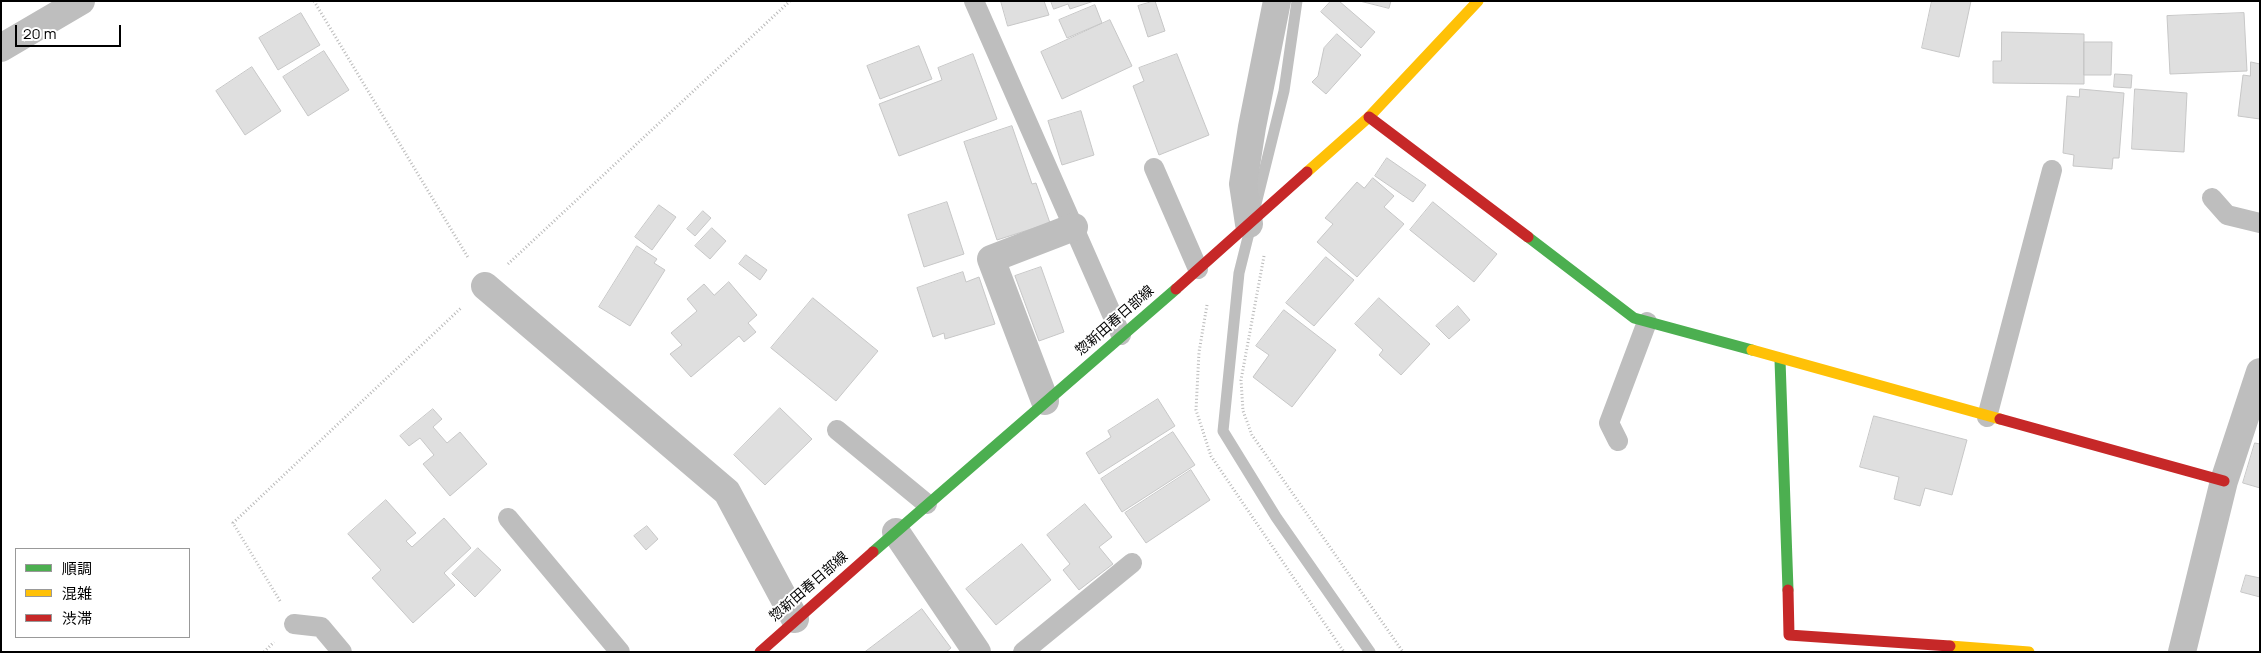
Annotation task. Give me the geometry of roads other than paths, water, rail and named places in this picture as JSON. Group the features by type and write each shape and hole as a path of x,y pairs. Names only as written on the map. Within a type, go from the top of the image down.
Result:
{"street":[{"path":"1,48 81,1"},
{"path":"1249,224 1243,184 1252,127 1277,1"},
{"name":"惣新田春日部線","path":"760,652 795,619 1217,253 1369,117 1478,1"},
{"path":"1369,117 1634,318 1780,360 2224,481"},
{"path":"1045,402 990,259 1074,227"},
{"path":"485,286 727,492 795,619"},
{"path":"1780,360 1789,635 2029,652"},
{"path":"2182,652 2224,481 2260,372"},
{"path":"896,532 977,652"}],"lane":[{"path":"974,1 1121,335"},
{"path":"1154,168 1198,269"},
{"path":"1987,417 2052,170"},
{"path":"2212,198 2228,216 2260,223"},
{"path":"1618,441 1608,423 1647,322"},
{"path":"838,430 927,504"},
{"path":"508,518 620,652"},
{"path":"1023,652 1132,563"},
{"path":"294,624 321,627 342,652"}],"waterway":[{"path":"1255,208 1284,91 1297,1"},
{"path":"1249,233 1239,273 1223,431 1276,517 1370,652"}]}
